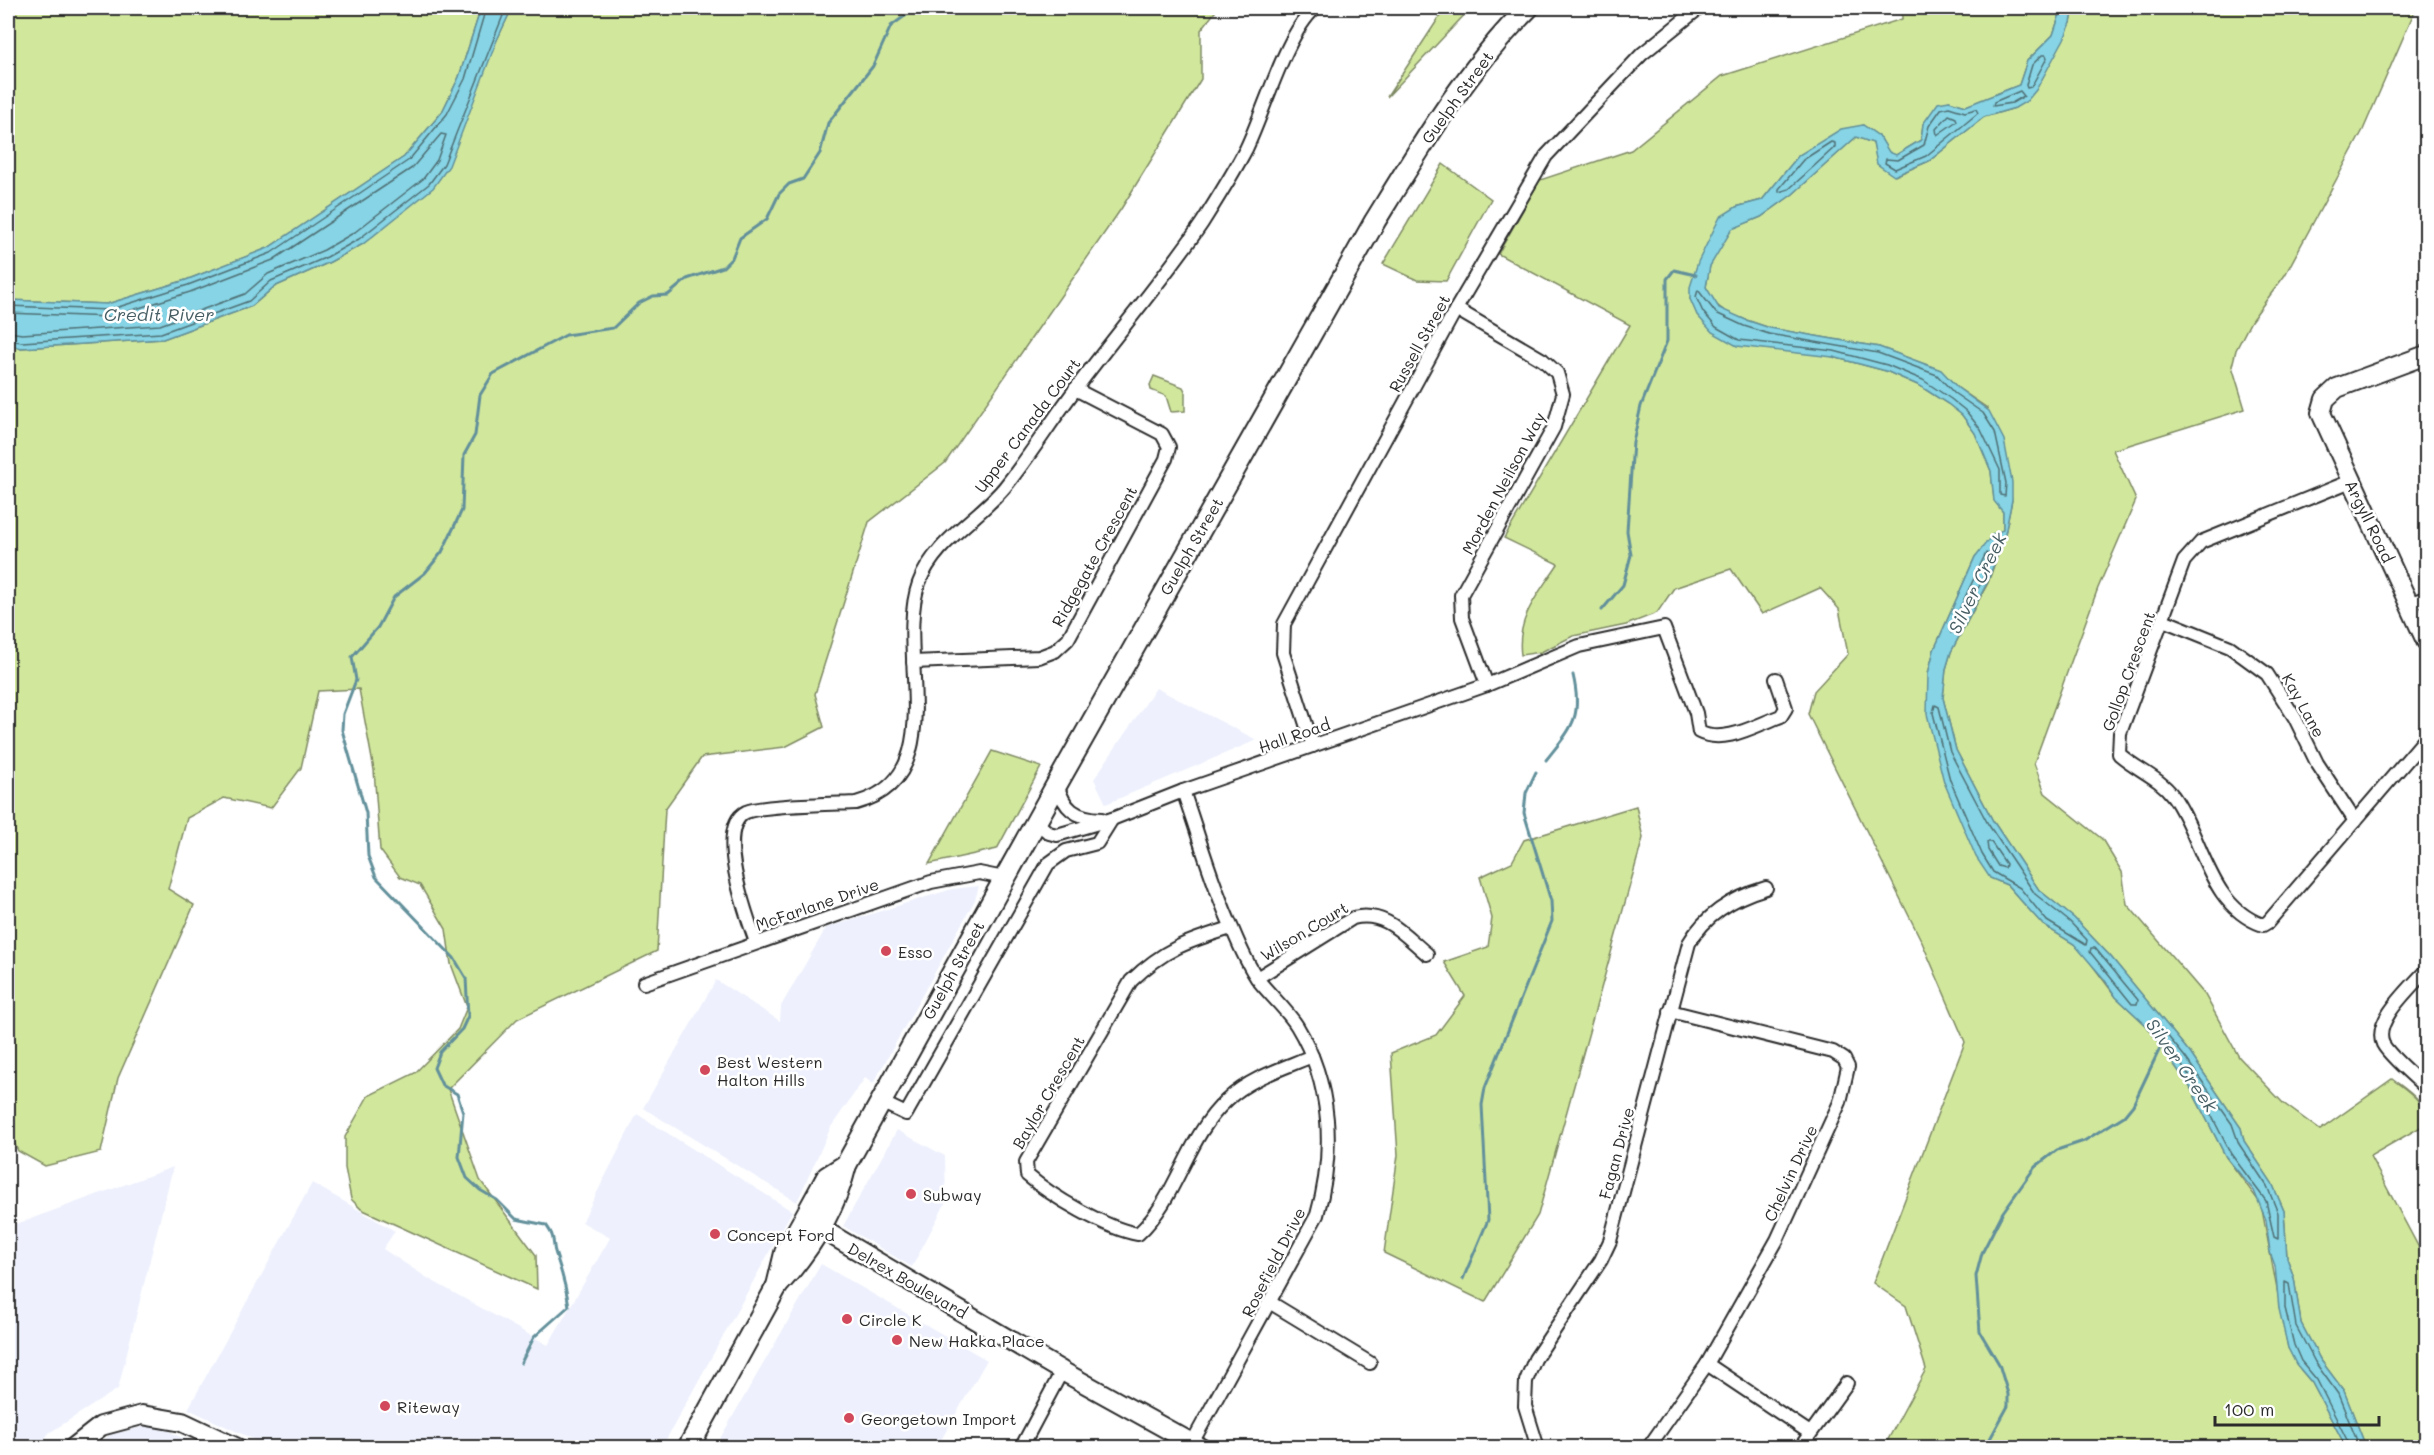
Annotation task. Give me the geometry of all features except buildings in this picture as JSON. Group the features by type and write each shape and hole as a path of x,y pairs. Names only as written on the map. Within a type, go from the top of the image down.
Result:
{"main road":[{"name":"Guelph Street","path":"688,1448 777,1286 799,1262 812,1223 841,1188 846,1165 880,1102 1056,784 1375,221 1437,119 1510,25 1528,8"}],"street":[{"name":"Upper Canada Court","path":"756,942 737,885 734,863 736,822 750,810 856,803 871,799 890,786 905,768 912,745 912,614 919,582 926,568 935,553 1004,487 1202,222 1246,149 1293,40 1315,8"},
{"name":"Russell Street","path":"1313,746 1283,652 1284,624 1456,309 1546,156 1642,54 1699,8"},
{"name":"Morden Neilson Way","path":"1456,309 1543,360 1557,373 1563,394 1554,427 1461,595 1462,618 1488,685"},
{"name":"Argyll Road","path":"2427,355 2344,384 2330,392 2321,412 2351,481 2418,601 2427,641"},
{"name":"Ridgegate Crescent","path":"913,662 1039,657 1055,651 1068,639 1166,459 1169,447 1162,434 1075,389"},
{"name":"Gollop Crescent","path":"2351,481 2201,542 2184,561 2120,733 2119,754 2162,784 2174,797 2208,868 2231,906 2250,920 2263,925 2427,738"},
{"name":"Kay Lane","path":"2163,620 2230,647 2267,674 2295,718 2317,763 2355,821"},
{"name":"Hall Road","path":"1036,822 1049,833 1057,835 1112,819 1183,791 1488,685 1579,645 1664,628 1696,713 1699,732 1711,738 1721,738 1781,716 1786,708 1776,679"},
{"path":"1056,784 1061,801 1072,813 1087,818 1112,819"},
{"name":"Rosefield Drive","path":"1183,791 1231,928 1257,978 1297,1024 1312,1056 1328,1114 1329,1149 1325,1187 1317,1215 1197,1445"},
{"name":"Guelph Street","path":"880,1102 906,1114 1048,864 1066,851 1097,843 1112,819"},
{"name":"McFarlane Drive","path":"644,983 931,882 979,873 1004,878"},
{"name":"Fagan Drive","path":"1538,1448 1525,1406 1526,1381 1535,1359 1601,1260 1610,1241 1689,943 1700,924 1743,895 1766,888"},
{"name":"Wilson Court","path":"1257,978 1353,918 1366,915 1387,920 1427,954"},
{"name":"Baylor Crescent","path":"1231,928 1190,940 1154,959 1131,981 1026,1162 1027,1175 1041,1187 1121,1231 1138,1234 1154,1220 1204,1126 1226,1101 1246,1085 1312,1056"},
{"path":"2427,970 2382,1022 2381,1034 2383,1045 2427,1088"},
{"name":"Chelvin Drive","path":"1648,1448 1707,1364 1777,1240 1840,1102 1848,1066 1844,1059 1833,1052 1670,1011"},
{"name":"Delrex Boulevard","path":"812,1223 1062,1371 1197,1445"},
{"path":"1271,1303 1370,1363"},
{"path":"1707,1364 1810,1433"},
{"path":"1021,1448 1062,1371"},
{"path":"1800,1448 1847,1383"},
{"path":"73,1448 101,1426 142,1415 182,1422 237,1448"}],"shaded area":[{"path":"1156,688 1257,740 1106,804 1094,779"},
{"path":"979,886 975,900 873,1084 865,1078 831,1127 797,1202 643,1108 716,980 780,1021 781,1006 826,928 952,889"},
{"path":"637,1114 792,1211 662,1447 270,1447 188,1409 312,1183 395,1231 383,1249 429,1279 548,1345 610,1238 582,1222"},
{"path":"897,1130 945,1156 946,1202 912,1267 843,1226"},
{"path":"173,1167 118,1389 49,1433 39,1447 8,1447 8,1227"},
{"path":"821,1264 987,1360 937,1447 715,1447"},
{"path":"157,1424 198,1447 94,1448 111,1434"}],"green space":[{"path":"8,8 481,8 459,77 442,112 404,157 268,248 186,280 107,304 8,300"},
{"path":"512,8 1218,8 1201,30 1201,79 1121,209 945,463 869,522 815,694 824,727 785,747 702,757 665,809 657,951 517,1019 448,1089 480,1180 536,1255 537,1289 361,1209 351,1199 345,1168 345,1137 368,1096 415,1073 458,1029 467,1007 451,964 446,929 420,885 400,877 380,850 374,770 359,689 318,691 301,768 271,808 224,798 187,818 168,889 194,905 118,1078 101,1152 45,1166 18,1151 8,1129 8,345 21,348 163,339 252,306 274,287 330,262 363,244 497,40"},
{"path":"1446,8 1471,8 1387,97 1442,13"},
{"path":"1902,8 2062,8 2053,35 2027,61 2019,85 1966,106 1949,101 1923,124 1921,140 1896,155 1889,153 1880,137 1863,125 1799,155 1762,200 1736,207 1690,299 1833,357 1886,371 1920,386 1962,415 1975,433 1991,471 1994,500 2003,512 2003,531 1975,557 1934,650 1928,674 1990,878 2007,885 2043,925 2074,944 2084,954 2116,997 2147,1026 2190,1087 2226,1157 2261,1204 2288,1348 2312,1383 2346,1447 1884,1447 1926,1369 1906,1306 1873,1283 1965,1042 1921,940 1808,714 1814,691 1848,654 1839,609 1820,588 1762,614 1731,569 1674,588 1657,613 1626,625 1573,636 1541,652 1521,655 1520,642 1525,618 1536,596 1558,564 1504,538 1630,325 1498,254 1540,180 1631,150 1722,76 1902,19"},
{"path":"2074,8 2416,8 2363,130 2285,275 2251,321 2236,350 2232,366 2245,409 2113,450 2136,500 2098,588 2034,763 2045,793 2102,839 2122,872 2127,904 2205,995 2239,1057 2283,1103 2320,1130 2392,1079 2420,1103 2426,1124 2370,1156 2426,1261 2426,1447 2366,1447 2344,1391 2320,1359 2301,1323 2294,1278 2287,1258 2284,1211 2272,1183 2244,1141 2241,1128 2190,1053 2111,957 2074,918 2039,890 1993,821 1956,750 1943,698 1946,669 1951,652 1988,583 2005,534 2012,500 1987,408 1958,388 1940,370 1879,347 1770,328 1729,314 1714,303 1706,287 1710,265 1731,229 1761,217 1793,194 1856,137 1873,143 1878,164 1895,176 1929,161 1984,117 2015,108 2071,23"},
{"path":"1443,164 1491,199 1446,281 1417,280 1383,264"},
{"path":"1154,376 1183,387 1185,411 1171,412 1166,396 1151,390 1150,385"},
{"path":"992,751 1041,767 997,849 929,864"},
{"path":"1636,806 1643,838 1538,1215 1485,1302 1384,1253 1398,1155 1391,1053 1436,1035 1465,996 1444,962 1488,947 1492,918 1480,877 1512,862 1524,840"}],"water":[{"name":"Credit River","path":"481,8 512,8 497,40 449,166 433,188 363,244 330,262 274,287 252,306 163,339 21,348 8,345 8,300 107,304 186,280 268,248 404,157 442,112 459,77"},
{"name":"Silver Creek","path":"2062,8 2074,8 2071,23 2036,90 2027,101 2015,108 1984,117 1929,161 1894,176 1877,164 1873,143 1856,137 1793,194 1761,217 1732,229 1710,266 1706,287 1719,308 1746,320 1770,328 1879,347 1941,370 1958,388 1989,411 2004,440 2012,482 2012,500 2005,534 1987,583 1951,652 1946,669 1943,698 1956,750 1993,821 2039,890 2074,918 2111,957 2190,1053 2241,1128 2244,1141 2272,1183 2284,1211 2287,1258 2294,1278 2301,1323 2320,1359 2344,1391 2366,1447 2346,1447 2312,1383 2296,1364 2288,1348 2279,1309 2275,1266 2270,1252 2266,1220 2254,1191 2226,1157 2190,1087 2147,1026 2116,997 2074,944 2043,925 2007,885 1990,878 1976,857 1944,782 1927,714 1928,674 1934,650 1975,557 1993,534 2003,530 2003,512 1994,501 1991,471 1975,433 1962,415 1948,404 1920,386 1886,371 1833,357 1737,346 1712,332 1697,315 1690,299 1690,287 1698,262 1720,217 1736,207 1762,200 1799,155 1841,129 1863,125 1880,137 1889,152 1896,155 1921,140 1923,124 1938,103 1949,101 1966,106 2019,85 2027,61 2053,35"}],"waterway":[{"path":"521,1363 534,1337 569,1306 565,1286 553,1237 546,1225 516,1219 497,1200 480,1190 467,1178 459,1157 463,1112 457,1094 442,1085 434,1068 440,1052 462,1029 468,1016 466,978 454,958 376,877 368,856 366,813 342,730 343,714 356,680 352,657 378,627 394,597 425,573 442,552 462,510 464,455 475,435 480,395 493,374 566,335 613,328 639,303 653,296 668,295 687,279 723,267 732,258 740,238 767,219 779,194 789,184 803,179 820,153 828,123 873,66 891,26 916,8"},
{"path":"1602,610 1623,585 1631,555 1627,531 1633,442 1641,406 1667,341 1667,279 1674,270 1696,275"},
{"path":"1546,760 1569,730 1576,712 1577,702 1573,675"},
{"path":"1463,1279 1488,1220 1482,1105 1485,1088 1552,921 1551,901 1524,813 1526,793 1536,772"},
{"name":"Silver Creek","path":"1985,1448 2008,1406 2008,1394 1999,1364 1980,1332 1976,1276 1982,1253 2003,1212 2035,1167 2057,1150 2084,1141 2124,1116 2133,1105 2161,1046"}],"place":[{"name":"Esso","path":"886,951"},
{"name":"Best Western Halton Hills","path":"705,1070"},
{"name":"Subway","path":"911,1194"},
{"name":"Concept Ford","path":"715,1234"},
{"name":"Circle K","path":"847,1319"},
{"name":"New Hakka Place","path":"897,1340"},
{"name":"Riteway","path":"385,1406"},
{"name":"Georgetown Import","path":"849,1418"}]}
